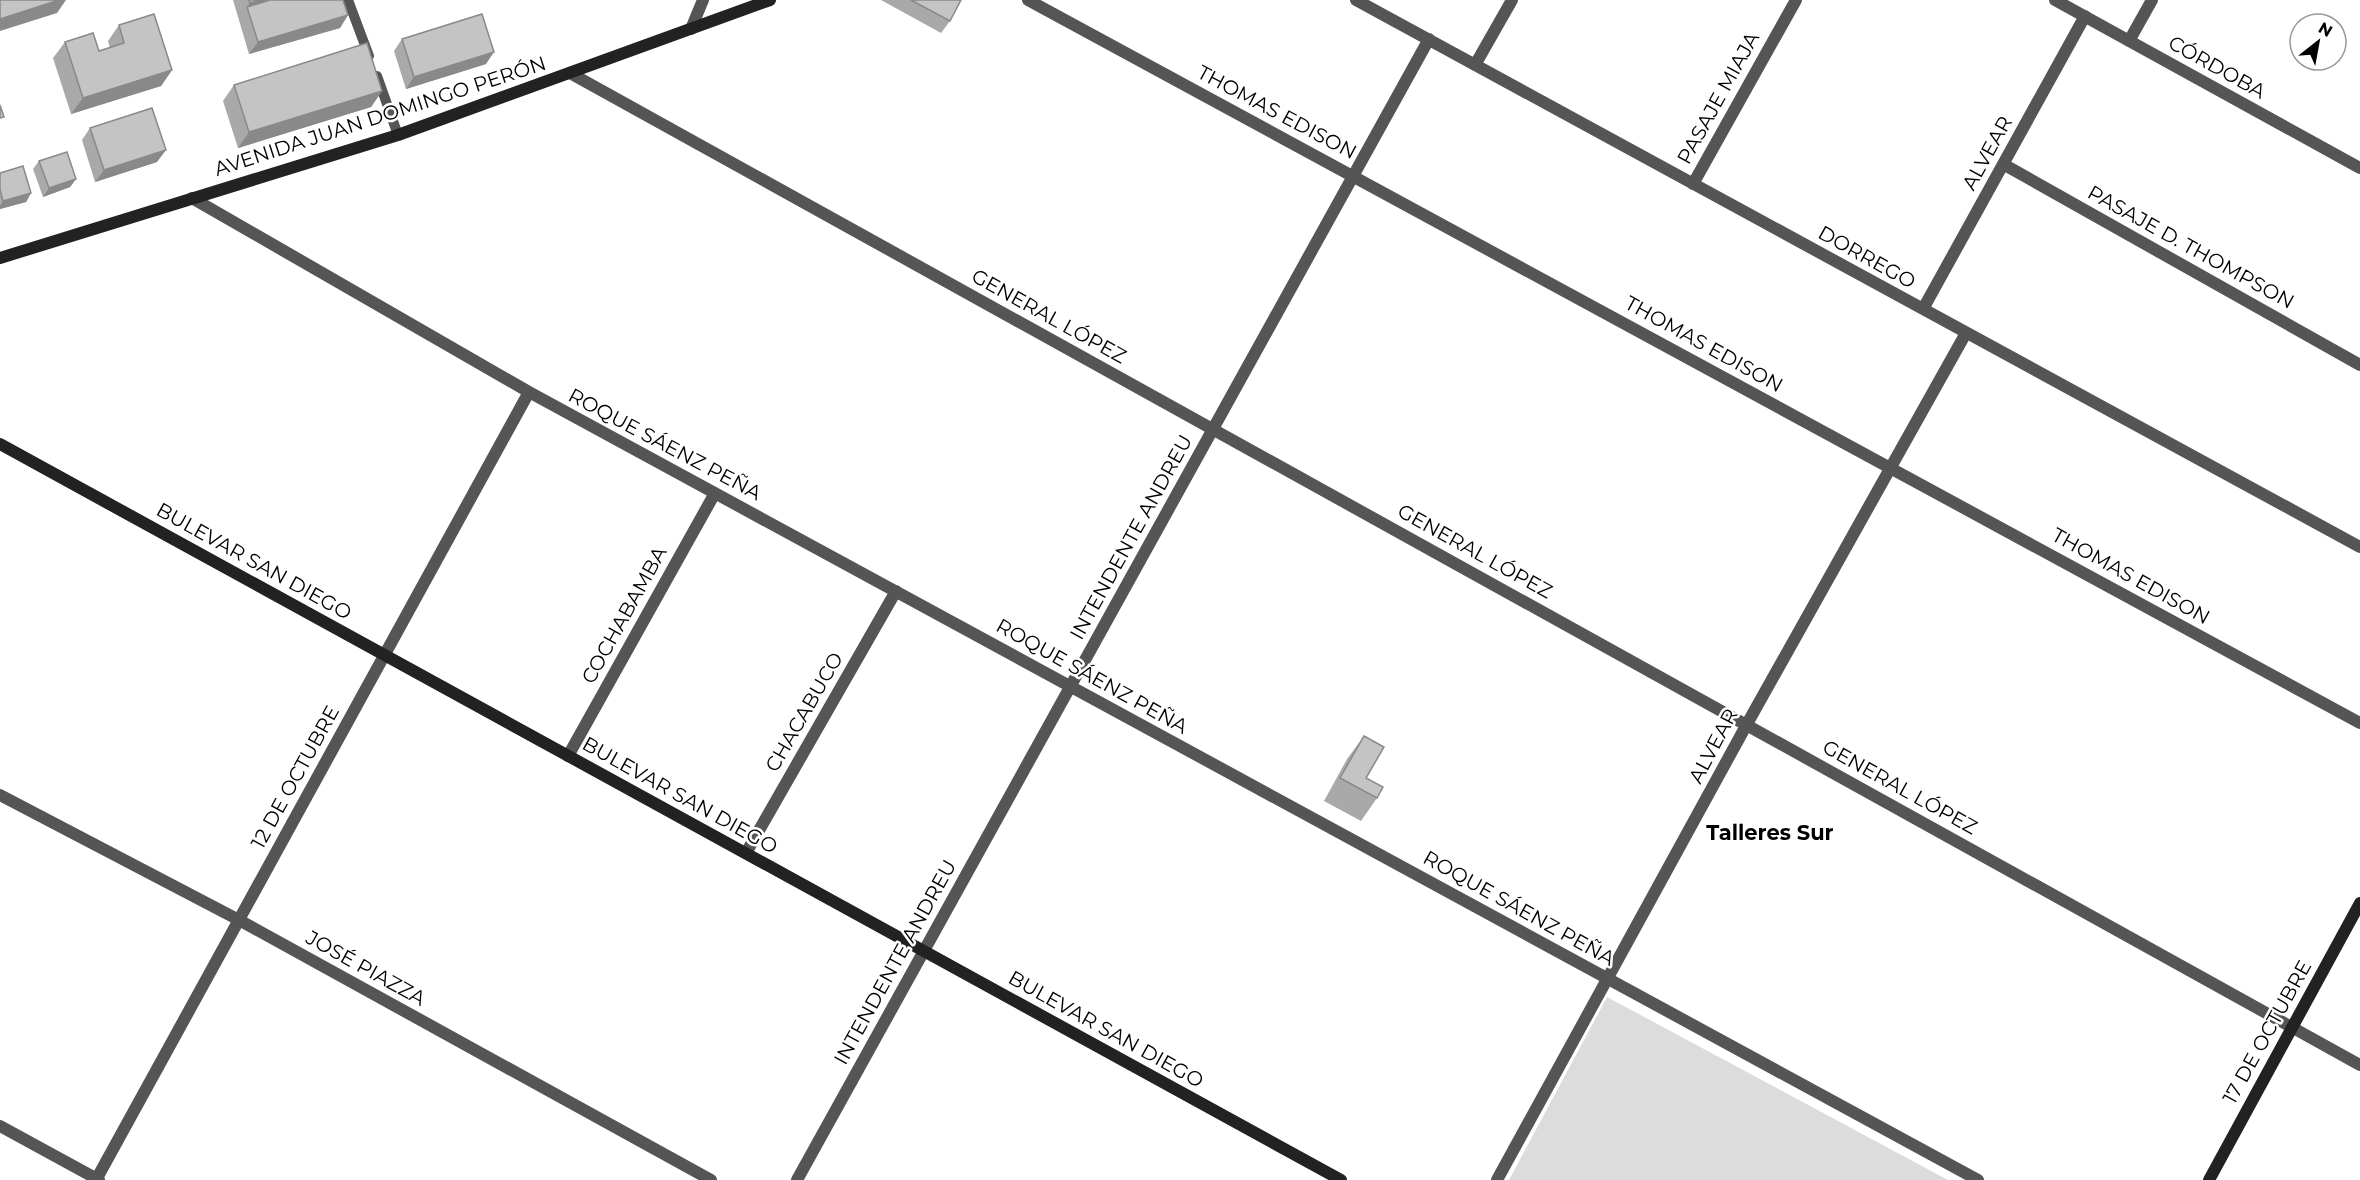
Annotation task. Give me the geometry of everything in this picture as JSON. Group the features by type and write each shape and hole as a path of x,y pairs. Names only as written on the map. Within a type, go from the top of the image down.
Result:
{"street":[{"path":"691,29 703,0"},
{"name":"AVENIDA JUAN DOMINGO PERÓN","path":"0,258 398,135 770,0"},
{"name":"THOMAS EDISON","path":"1028,0 2360,723"},
{"name":"DORREGO","path":"1356,0 2360,548"},
{"path":"1475,65 1512,0"},
{"name":"PASAJE MIAJA","path":"1693,184 1796,0"},
{"name":"CÓRDOBA","path":"2055,0 2360,168"},
{"path":"2129,41 2152,0"},
{"name":"ALVEAR","path":"1923,309 2085,16"},
{"name":"INTENDENTE ANDREU","path":"797,1180 1429,39"},
{"name":"GENERAL LÓPEZ","path":"570,73 1747,723 2360,1065"},
{"name":"PASAJE D. THOMPSON","path":"2003,164 2360,365"},
{"name":"ROQUE SÁENZ PEÑA","path":"192,198 529,392 1978,1180"},
{"name":"ALVEAR","path":"1497,1180 1747,723 1966,333"},
{"name":"12 DE OCTUBRE","path":"97,1180 529,392"},
{"name":"BULEVAR SAN DIEGO","path":"0,444 1341,1180"},
{"name":"COCHABAMBA","path":"568,756 715,493"},
{"name":"CHACABUCO","path":"746,853 896,591"},
{"name":"JOSÉ PIAZZA","path":"0,795 239,920 711,1180"},
{"name":"17 DE OCTUBRE","path":"2208,1180 2360,903"},
{"path":"0,1126 97,1180"}],"lane":[{"path":"348,0 398,135"}],"shaded area":[{"path":"1607,997 1948,1180 1509,1180"}],"building":[{"path":"0,0 59,0 0,19"},
{"path":"270,0 343,0 348,15 258,42 247,7"},
{"path":"911,0 961,0 950,21"},
{"path":"154,14 172,70 83,98 65,42 93,33 99,51 124,43 119,25"},
{"path":"482,14 494,52 414,77 402,39"},
{"path":"367,43 382,91 249,132 234,85"},
{"path":"0,105 4,117 0,118"},
{"path":"152,108 166,150 104,170 90,128"},
{"path":"67,152 76,179 49,188 39,161"},
{"path":"23,166 31,193 3,201 0,190 0,173"},
{"path":"1364,736 1384,747 1366,778 1383,787 1377,798 1340,778"}],"district":[{"name":"Talleres Sur","path":"1770,832"}]}
